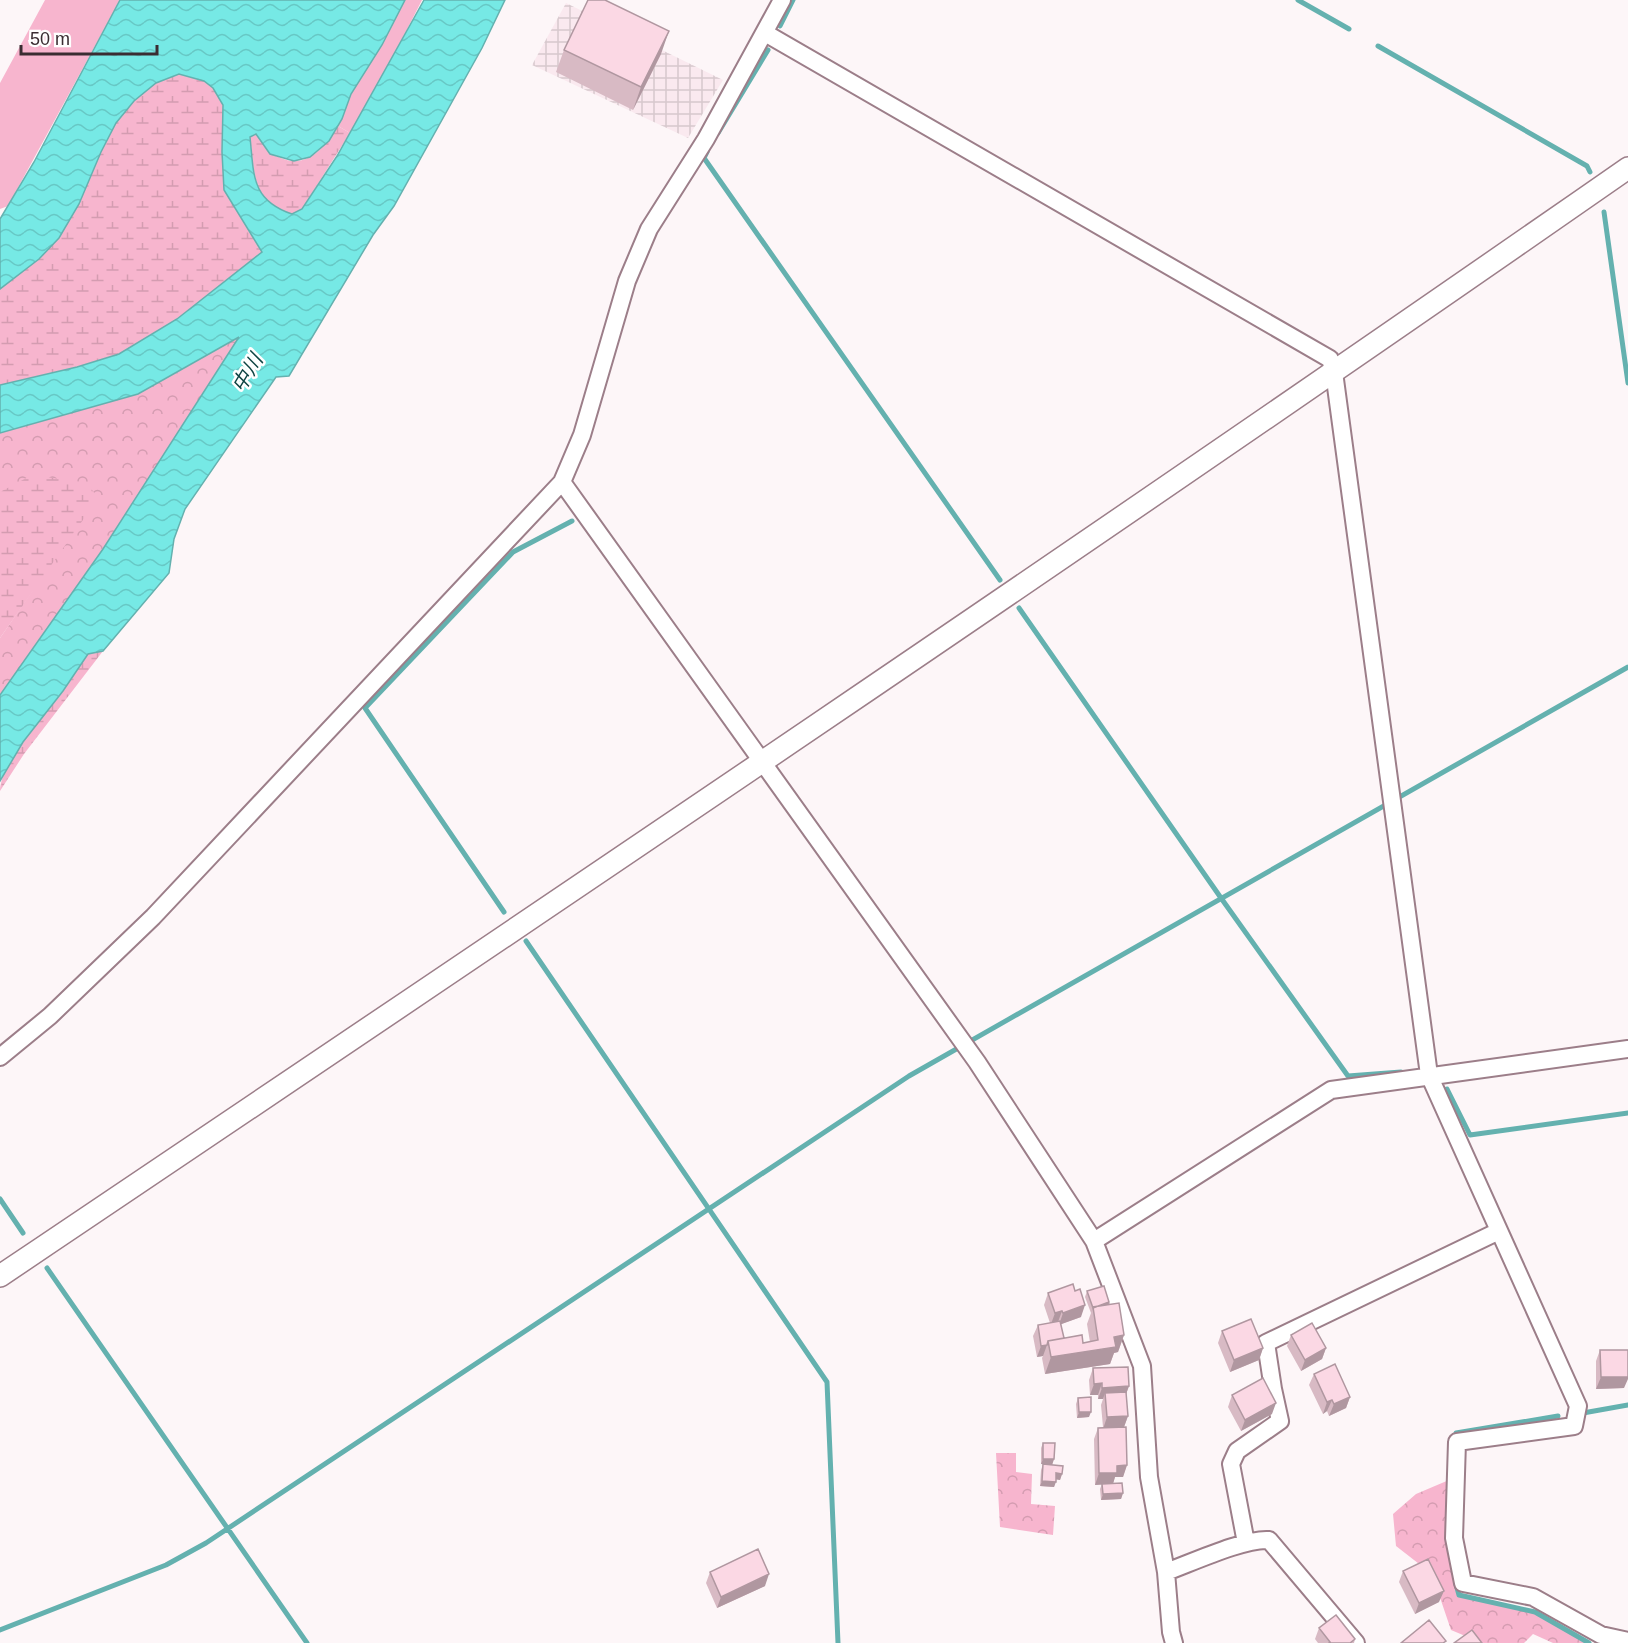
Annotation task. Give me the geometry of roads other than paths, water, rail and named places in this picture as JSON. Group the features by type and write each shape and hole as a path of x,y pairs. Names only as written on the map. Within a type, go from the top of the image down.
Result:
{"street":[{"path":"0,1057 50,1016 153,917 562,482 582,435 627,281 649,229 706,140 782,0"},
{"path":"765,33 1330,359 1334,372 1429,1075 1578,1406 1574,1426 1457,1442 1454,1538 1462,1583 1533,1597 1601,1635 1628,1641"},
{"path":"0,1276 762,762 1334,372 1628,168"},
{"path":"562,482 969,1051 1094,1241 1142,1366 1149,1477 1166,1572 1174,1643"},
{"path":"1094,1241 1331,1090 1628,1049"},
{"path":"1246,1543 1231,1464 1237,1451 1280,1421 1272,1389 1266,1343 1499,1231"},
{"path":"1166,1572 1246,1543 1261,1539 1269,1540 1356,1643"}],"water":[{"name":"中川","path":"120,0 405,0 382,45 351,94 342,119 329,141 310,157 294,161 270,154 256,134 250,137 254,174 262,194 279,208 292,214 302,209 337,156 424,0 505,0 482,48 394,206 373,235 289,376 276,377 185,509 174,539 169,573 103,651 88,654 63,691 23,742 0,781 0,695 103,549 239,337 138,394 0,433 0,385 77,367 119,354 177,319 262,252 224,190 223,105 213,88 204,81 179,74 156,83 134,101 116,123 79,204 59,238 39,259 0,289 0,219 34,162"}],"waterway":[{"path":"780,26 793,0"},
{"path":"1298,0 1349,29"},
{"path":"1378,46 1587,166 1590,172"},
{"path":"718,133 768,50"},
{"path":"707,152 704,158 1000,580"},
{"path":"1604,212 1628,383"},
{"path":"504,912 365,708 513,552 572,521"},
{"path":"1019,608 1348,1076 1401,1072"},
{"path":"0,1630 166,1565 206,1543 909,1076 1628,667"},
{"path":"526,941 827,1382 838,1643"},
{"path":"1447,1089 1470,1135 1628,1113"},
{"path":"0,1199 23,1233"},
{"path":"47,1268 307,1643"},
{"path":"1583,1413 1628,1405"},
{"path":"1454,1439 1456,1433 1558,1416"},
{"path":"1456,1584 1459,1595 1535,1612 1589,1643"}]}
